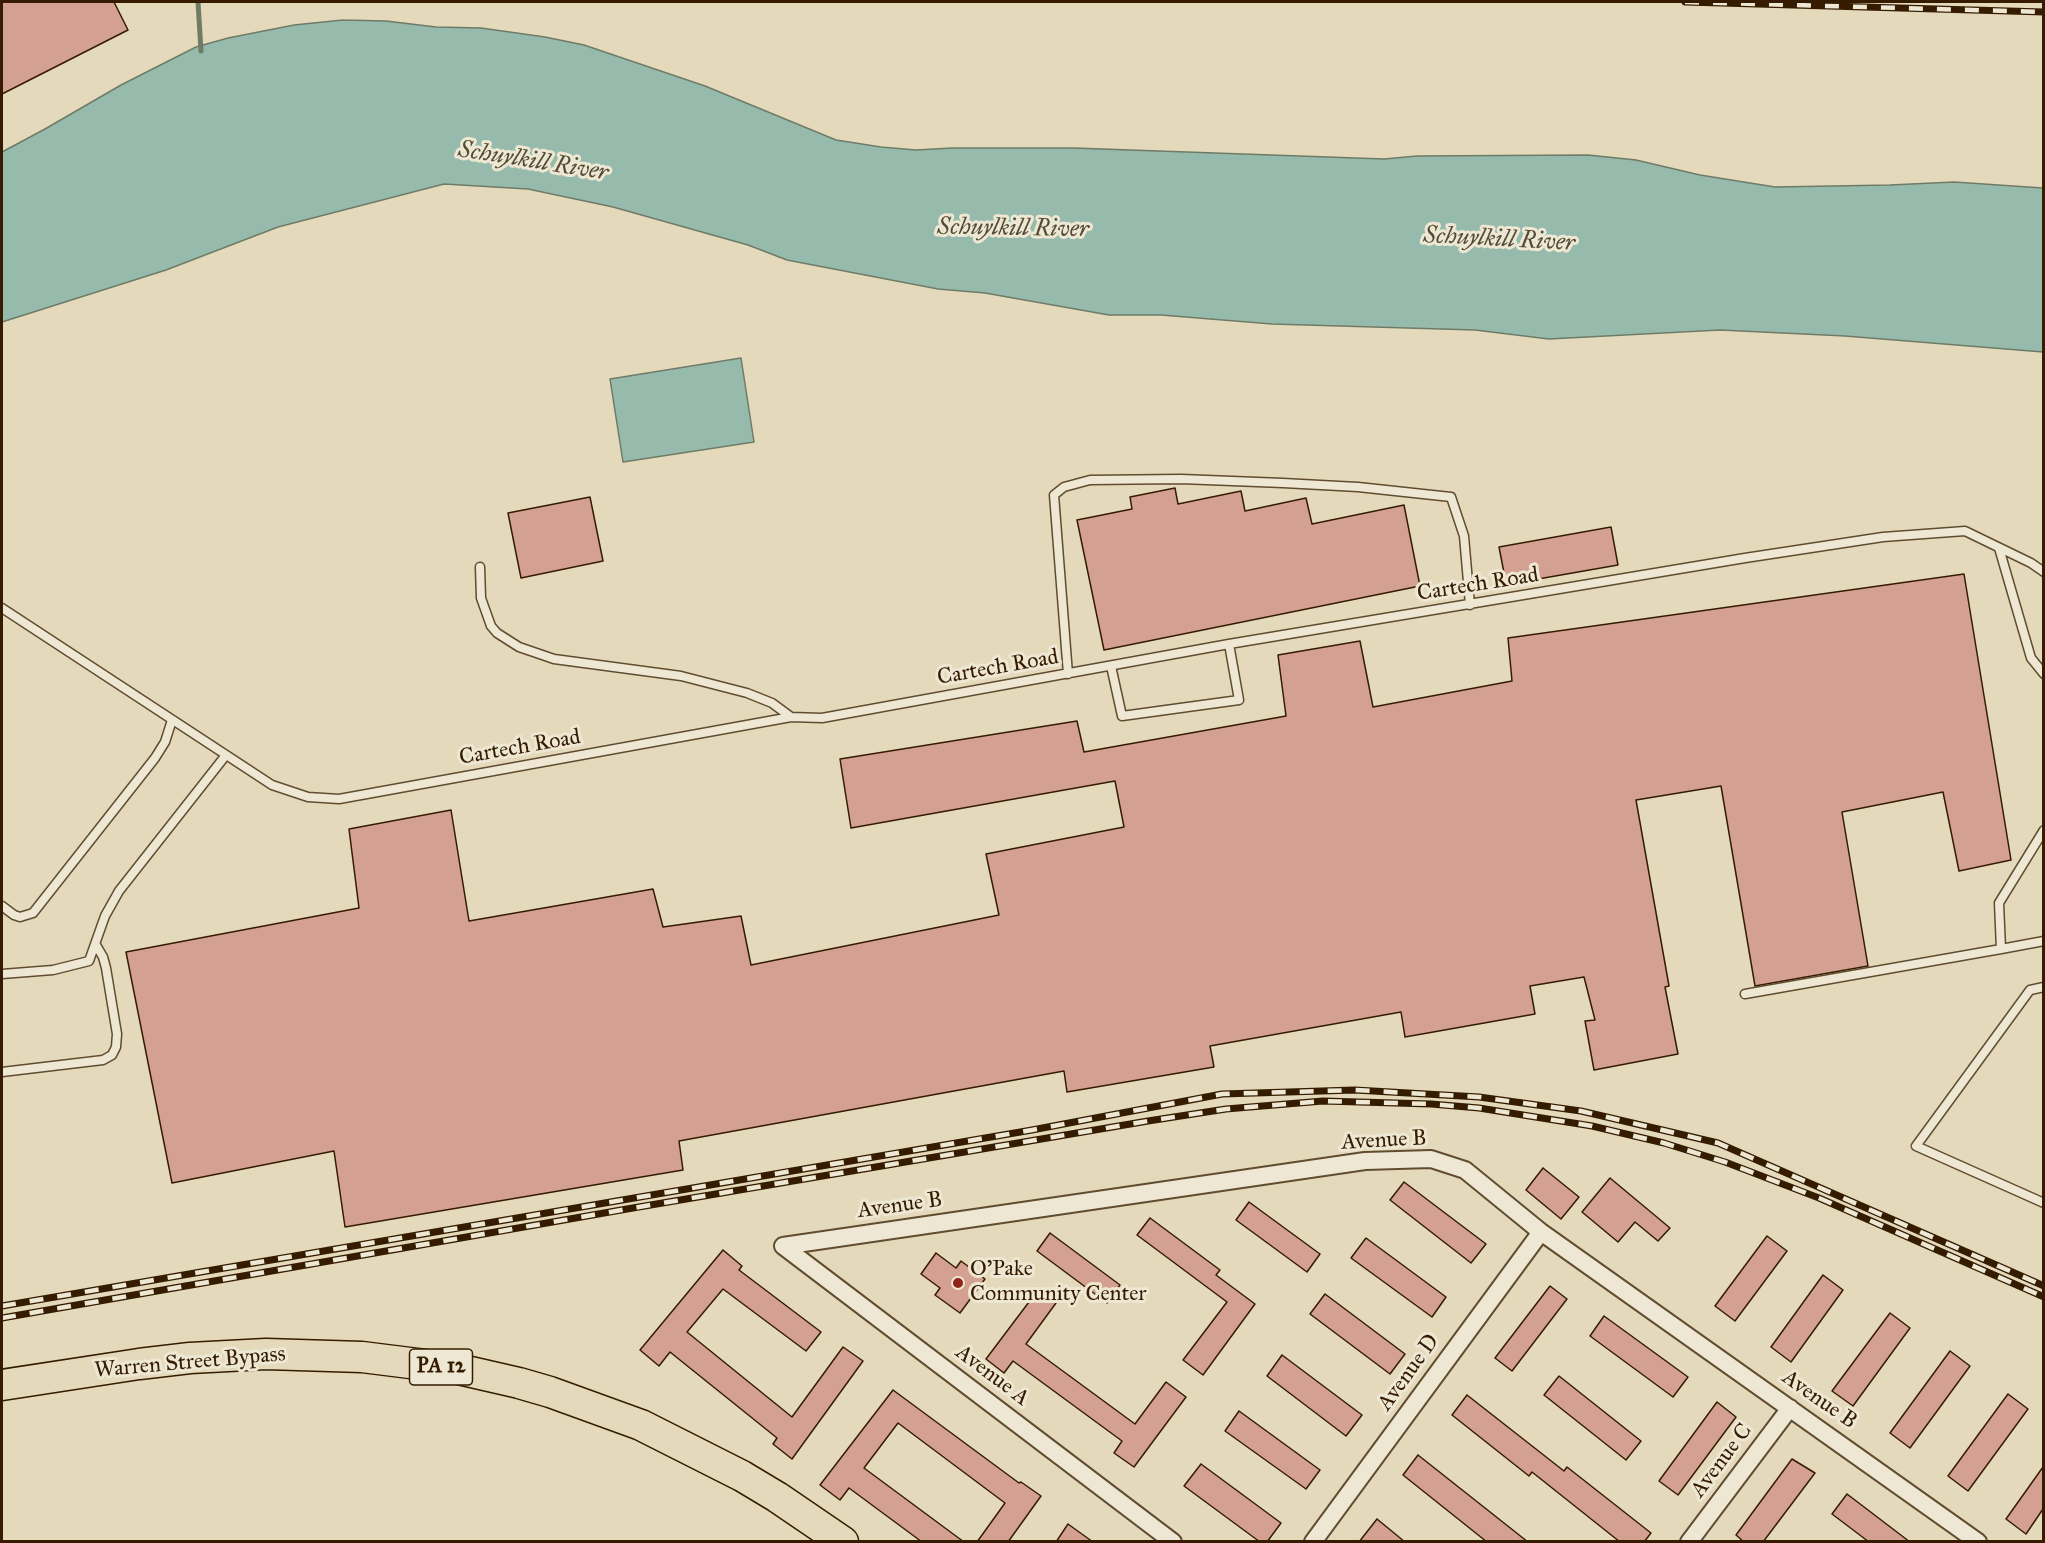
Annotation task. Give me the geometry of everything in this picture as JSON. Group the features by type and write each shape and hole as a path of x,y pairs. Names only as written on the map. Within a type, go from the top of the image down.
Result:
{"highway":[{"name":"Warren Street Bypass","path":"2,1385 190,1358 266,1354 362,1357 458,1370 540,1389 641,1425 742,1476 843,1542"},
{"name":"Warren Street Bypass","path":"2,1407 152,1384 266,1375 360,1378 454,1390 544,1412 633,1444 732,1494 807,1542"}],"street":[{"name":"Avenue B","path":"783,1246 1365,1161 1431,1159 1465,1170 1542,1232 1978,1542"},
{"name":"Avenue D","path":"1313,1542 1542,1232"},
{"name":"Avenue A","path":"783,1246 1173,1542"},
{"name":"Avenue C","path":"1689,1542 1790,1408"}],"lane":[{"path":"1068,674 1054,495 1064,487 1090,480 1181,479 1284,483 1358,487 1451,497 1464,536 1470,605"},
{"name":"Cartech Road","path":"2,608 272,785 308,797 339,799 791,717 822,718 1229,644 1883,537 1965,531 2031,562 2043,572"},
{"path":"2000,548 2031,658 2043,674"},
{"path":"480,567 481,598 490,626 519,647 554,659 681,676 755,696 772,703 791,717"},
{"path":"1111,666 1122,716 1239,700 1229,644"},
{"path":"2,906 20,917 33,913 155,758 165,742 172,720"},
{"path":"2,974 53,970 88,961 96,945 105,916 119,891 226,755"},
{"path":"2001,949 1999,903 2043,830"},
{"path":"1745,994 2043,941"},
{"path":"2,1072 103,1060 112,1055 116,1047 117,1034 106,968 96,945"},
{"path":"2043,987 2030,990 1916,1146 2043,1203"}],"water":[{"name":"Schuylkill River","path":"343,20 481,28 584,45 705,86 836,140 881,147 916,150 1074,148 1384,159 1417,156 1588,155 1636,160 1700,175 1775,187 1954,182 2043,188 2043,352 1845,336 1720,330 1549,339 1475,330 1272,324 1161,315 1109,315 985,293 938,289 787,260 748,245 613,207 528,189 444,184 278,227 166,270 2,322 2,152 121,85 196,47 294,25"},
{"path":"741,358 754,442 623,462 610,379"}],"building":[{"path":"2,2 114,2 128,30 2,94"},
{"path":"1175,488 1178,504 1241,491 1245,511 1306,498 1312,524 1404,505 1420,586 1104,650 1077,520 1132,509 1130,497"},
{"path":"590,497 603,561 521,578 508,513"},
{"path":"1611,527 1618,565 1521,582 1520,575 1505,578 1499,547"},
{"path":"1964,574 2011,860 1959,871 1943,792 1842,812 1868,966 1755,986 1721,786 1636,800 1669,986 1665,987 1678,1054 1594,1070 1585,1021 1595,1020 1584,977 1530,986 1535,1014 1405,1037 1401,1012 1210,1046 1214,1067 1067,1092 1064,1071 679,1141 683,1170 345,1227 334,1151 172,1183 126,952 359,908 349,829 451,810 469,921 653,889 663,927 741,916 751,965 999,915 986,854 1124,827 1115,781 851,828 840,759 1077,721 1084,752 1286,716 1278,655 1360,641 1373,707 1512,681 1508,638"},
{"path":"1543,1168 1579,1197 1561,1219 1526,1190"},
{"path":"1610,1178 1670,1228 1658,1241 1635,1222 1618,1242 1582,1212"},
{"path":"1404,1182 1486,1244 1471,1263 1390,1200"},
{"path":"1249,1202 1320,1254 1307,1272 1236,1220"},
{"path":"1150,1218 1220,1270 1216,1275 1255,1304 1203,1375 1183,1360 1227,1302 1137,1235"},
{"path":"1050,1233 1120,1285 1107,1303 1037,1251"},
{"path":"1767,1236 1787,1251 1735,1321 1715,1306"},
{"path":"1366,1238 1446,1297 1432,1317 1351,1258"},
{"path":"723,1250 742,1266 739,1270 821,1332 806,1351 723,1289 687,1332 792,1417 843,1347 863,1361 792,1459 773,1444 777,1438 670,1352 659,1366 640,1350"},
{"name":"O’Pake Community Center","path":"936,1253 956,1268 961,1261 985,1279 960,1313 935,1295 940,1288 921,1274"},
{"path":"1823,1275 1843,1290 1791,1362 1771,1347"},
{"path":"1550,1286 1567,1299 1512,1371 1495,1358"},
{"path":"1038,1290 1056,1303 1026,1344 1135,1424 1166,1382 1186,1397 1134,1467 1114,1453 1122,1441 1013,1361 1004,1373 986,1359"},
{"path":"1325,1294 1405,1354 1390,1374 1310,1314"},
{"path":"1890,1313 1910,1328 1853,1406 1832,1391"},
{"path":"1604,1316 1688,1377 1673,1397 1590,1336"},
{"path":"1950,1351 1970,1366 1910,1448 1890,1433"},
{"path":"1282,1355 1362,1415 1346,1436 1267,1376"},
{"path":"1559,1376 1641,1441 1626,1460 1544,1395"},
{"path":"893,1390 1019,1483 1021,1482 1041,1496 1008,1542 977,1542 1005,1503 898,1423 864,1468 964,1542 922,1542 849,1488 840,1500 820,1485"},
{"path":"2008,1394 2028,1409 1968,1491 1948,1476"},
{"path":"1467,1395 1564,1471 1567,1467 1651,1533 1644,1542 1620,1542 1532,1472 1529,1476 1452,1415"},
{"path":"1717,1402 1736,1417 1678,1495 1659,1481"},
{"path":"1239,1411 1320,1470 1306,1489 1225,1431"},
{"path":"1418,1455 1528,1542 1487,1542 1403,1475"},
{"path":"1792,1459 1815,1473 1763,1542 1744,1542 1736,1535"},
{"path":"1201,1464 1281,1523 1267,1542 1260,1542 1184,1486"},
{"path":"2043,1467 2043,1509 2026,1534 2006,1519"},
{"path":"1847,1494 1910,1542 1869,1542 1832,1514"},
{"path":"1377,1519 1405,1542 1359,1542"},
{"path":"1068,1524 1093,1542 1056,1542"}],"waterway":[{"path":"198,2 201,51"}],"railway":[{"path":"1685,2 2044,12"},
{"path":"2,1306 1032,1130 1222,1094 1355,1090 1479,1097 1581,1111 1718,1143 2044,1286"},
{"path":"2,1318 1148,1121 1226,1109 1323,1101 1431,1104 1479,1108 1592,1126 1664,1143 1725,1162 1819,1198 2044,1297"}],"place":[{"name":"O’Pake Community Center","path":"958,1283"}]}
